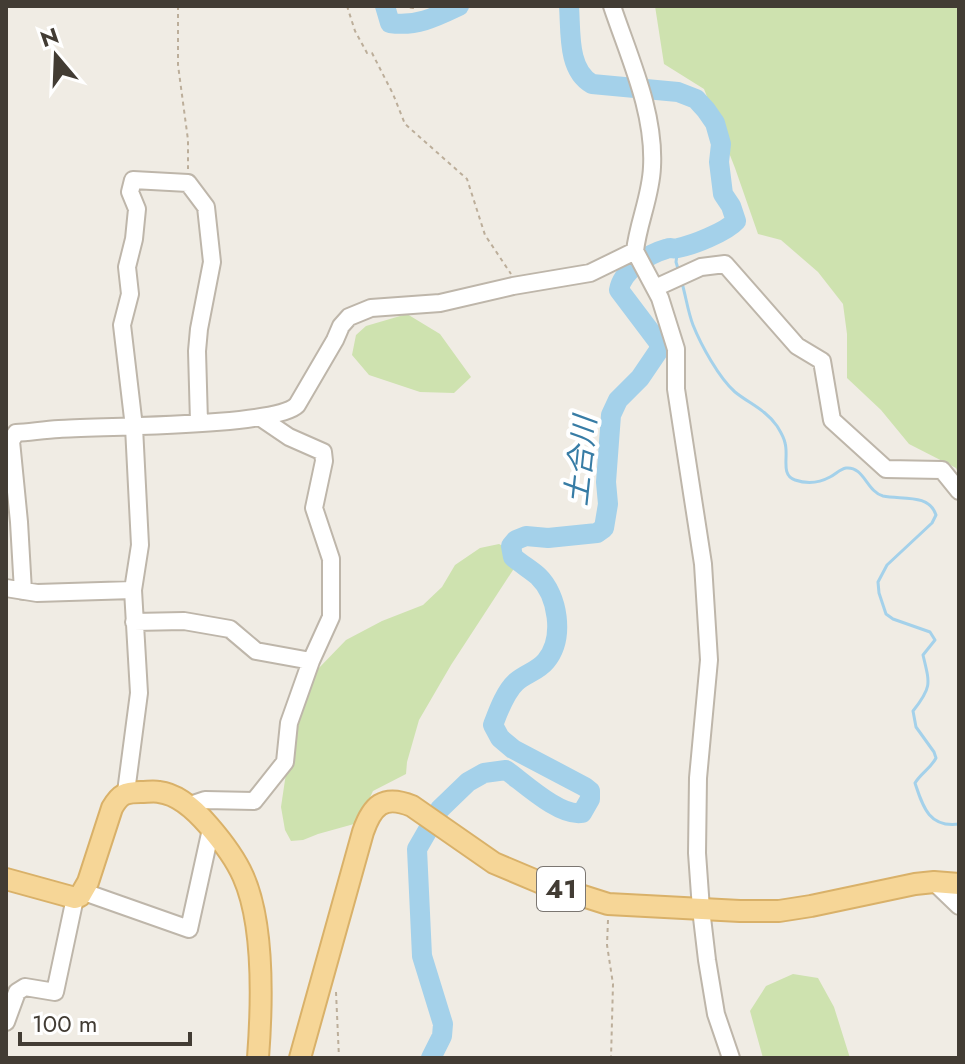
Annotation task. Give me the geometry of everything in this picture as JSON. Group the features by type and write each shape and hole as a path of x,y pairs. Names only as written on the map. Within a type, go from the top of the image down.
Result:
{"main road":[{"path":"6,879 79,895 118,798 126,792 161,791 187,806 234,858 244,879 259,945 258,1058"},
{"name":"41","path":"300,1058 368,817 378,805 398,800 412,806 494,863 539,882 608,904 779,911 915,884 959,884"}],"street":[{"path":"612,6 650,126 652,166 635,251 660,298 676,349 676,389 703,564 709,660 698,778 697,853 707,960 716,1014 731,1058"},
{"path":"126,792 139,693 133,590 140,545 134,427 122,325 130,294 127,267 137,209 130,192 133,180 188,183 206,207 212,262 197,351 199,422"},
{"path":"133,590 37,593 14,589 19,522 11,441 16,433 261,418 293,410 349,317 371,308 440,303 590,273 635,251"},
{"path":"655,288 701,267 725,264 797,346 822,361 832,420 886,469 942,470 959,491"},
{"path":"187,806 205,800 254,801 285,762 289,723 331,617 331,559 314,508 324,461 323,452 289,437 261,418"},
{"path":"134,622 184,621 230,629 256,651 311,661"},
{"path":"6,1022 17,992 25,987 55,992 79,895 189,929 211,829"},
{"path":"934,882 959,906"}],"path":[{"path":"178,6 178,65 188,140 188,183"},
{"path":"347,6 355,31 367,53 372,53 405,124 467,179 485,235 510,271 513,286"},
{"path":"402,6 419,6"},
{"path":"608,904 607,945 613,984 611,1058"},
{"path":"335,984 339,1058"}],"green space":[{"path":"655,6 959,6 959,475 956,468 909,444 881,410 847,378 843,304 818,272 781,240 758,234 704,89 664,64"},
{"path":"407,314 440,334 471,377 454,393 420,392 369,375 352,355 356,335 366,326"},
{"path":"499,544 514,552 513,570 419,720 406,774 373,791 354,824 291,841 285,830 281,807 289,753 300,707 317,670 346,640 382,621 423,605 442,587 455,565 480,548"},
{"path":"793,974 818,978 834,1007 850,1058 763,1058 750,1011 766,986"}],"waterway":[{"name":"土合川","path":"385,6 390,23 399,24 426,20 459,6"},
{"name":"土合川","path":"431,1058 442,1036 443,1024 422,956 417,849 440,809 468,782 484,773 506,770 563,810 582,813 590,799 590,791 585,787 513,749 500,738 493,725 512,686 546,661 556,641 557,617 550,594 538,576 513,557 511,546 526,536 548,538 597,533 604,528 608,504 606,482 611,415 618,400 640,378 659,350 659,343 619,290 621,283 630,270 651,255 700,241 736,221 723,194 719,162 721,144 715,123 706,110 696,99 678,92 592,84 584,78 574,60 569,6"},
{"path":"678,248 676,262 679,272"},
{"path":"682,283 693,325 717,370 735,392 768,416 781,432 790,478 817,482 852,468 878,494 921,500 936,515 932,523 887,565 878,582 886,614 930,632 935,640 923,655 928,685 913,711 916,727 936,758 915,783 925,808 934,819 941,823 959,824"}]}
